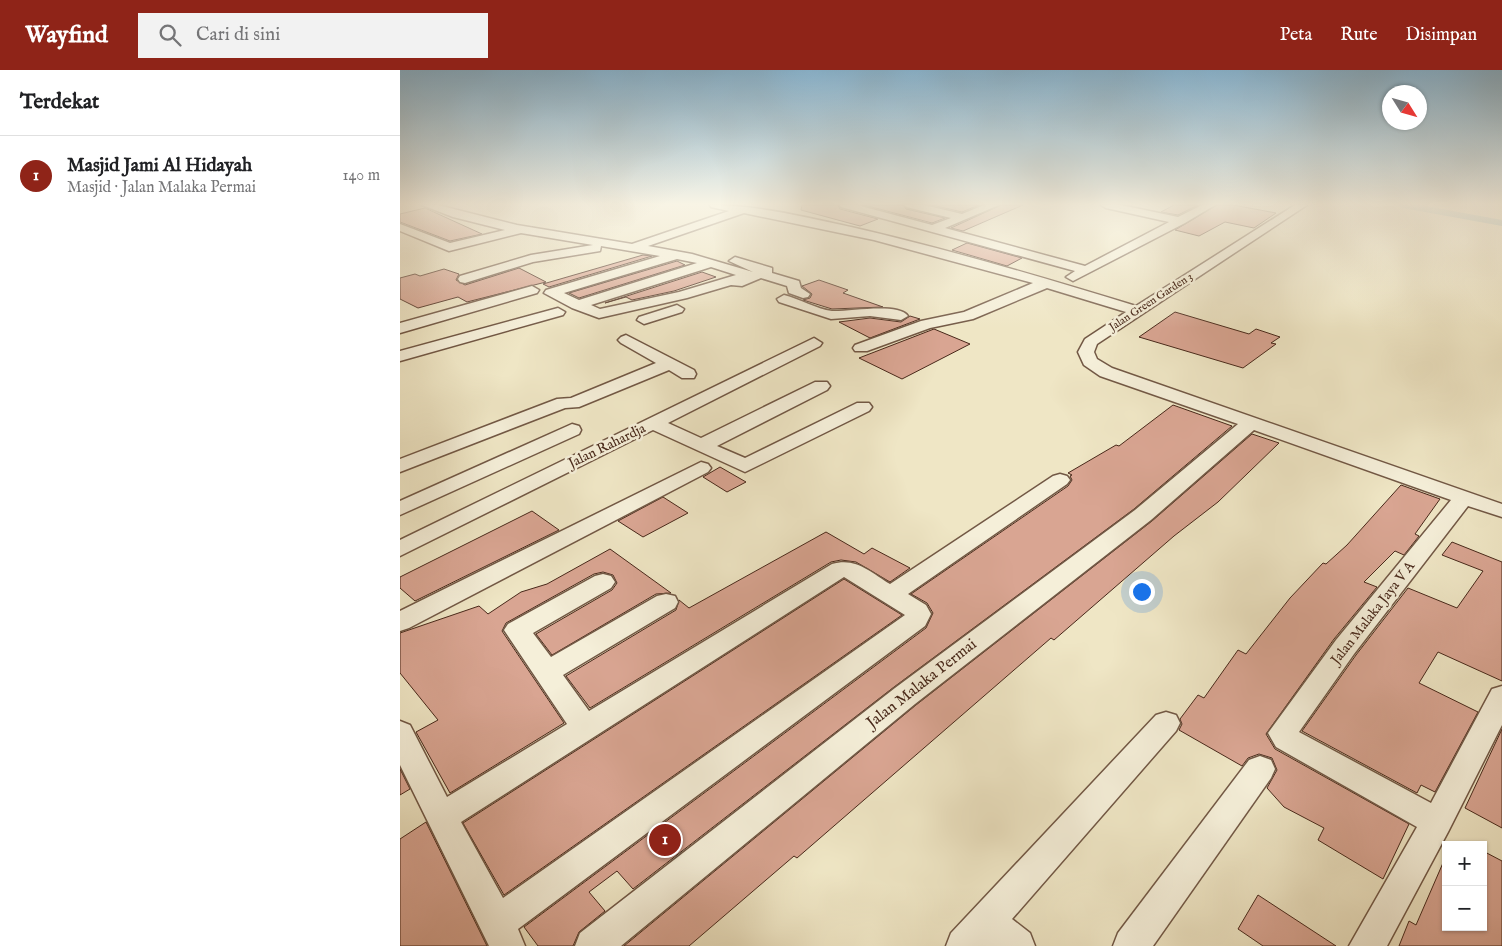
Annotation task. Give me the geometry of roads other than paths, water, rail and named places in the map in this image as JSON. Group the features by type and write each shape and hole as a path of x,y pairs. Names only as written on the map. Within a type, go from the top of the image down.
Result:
{"street":[{"path":"465,279 531,258 602,246"},
{"path":"619,246 675,255 750,275 682,295 599,314 551,293 675,255"},
{"path":"631,248 637,246"},
{"path":"644,320 701,300 706,292 768,271 680,246"},
{"path":"915,246 1054,285 1136,311"},
{"path":"999,246 1086,270"},
{"path":"861,348 926,324 960,318 1054,285 1133,246"},
{"name":"Jalan Green Garden 3","path":"1235,246 1090,342 1087,347 1088,358 1090,362 1106,372 1251,423"},
{"path":"577,305 709,264"},
{"path":"762,274 794,284 794,290 803,294"},
{"path":"400,328 444,308 532,290"},
{"path":"784,299 831,315 870,312 974,313"},
{"path":"400,356 558,312"},
{"path":"882,325 911,313"},
{"path":"626,340 688,374"},
{"name":"Jalan Rahardja","path":"400,548 814,343"},
{"path":"400,466 563,403 573,403 669,364"},
{"path":"400,622 701,457 821,386"},
{"path":"653,423 701,457 745,466 863,407"},
{"path":"1251,423 1502,511"},
{"name":"Jalan Malaka Permai","path":"593,946 905,696 1143,515 1251,423"},
{"path":"400,510 572,430"},
{"path":"892,594 1060,480"},
{"name":"Jalan Malaka Jaya V A","path":"1437,822 1286,739 1283,736 1283,730 1345,647 1464,498"},
{"path":"400,733 441,816 476,885 502,934 916,620 917,611 847,568 840,569 441,816"},
{"path":"586,727 517,630 603,582"},
{"path":"547,672 666,602"},
{"path":"1367,946 1437,822 1502,697"},
{"path":"1017,946 976,933 1166,724"},
{"path":"1131,946 1260,769"}],"place":[{"name":"Masjid Jami Al Hidayah","path":"665,840"}]}
